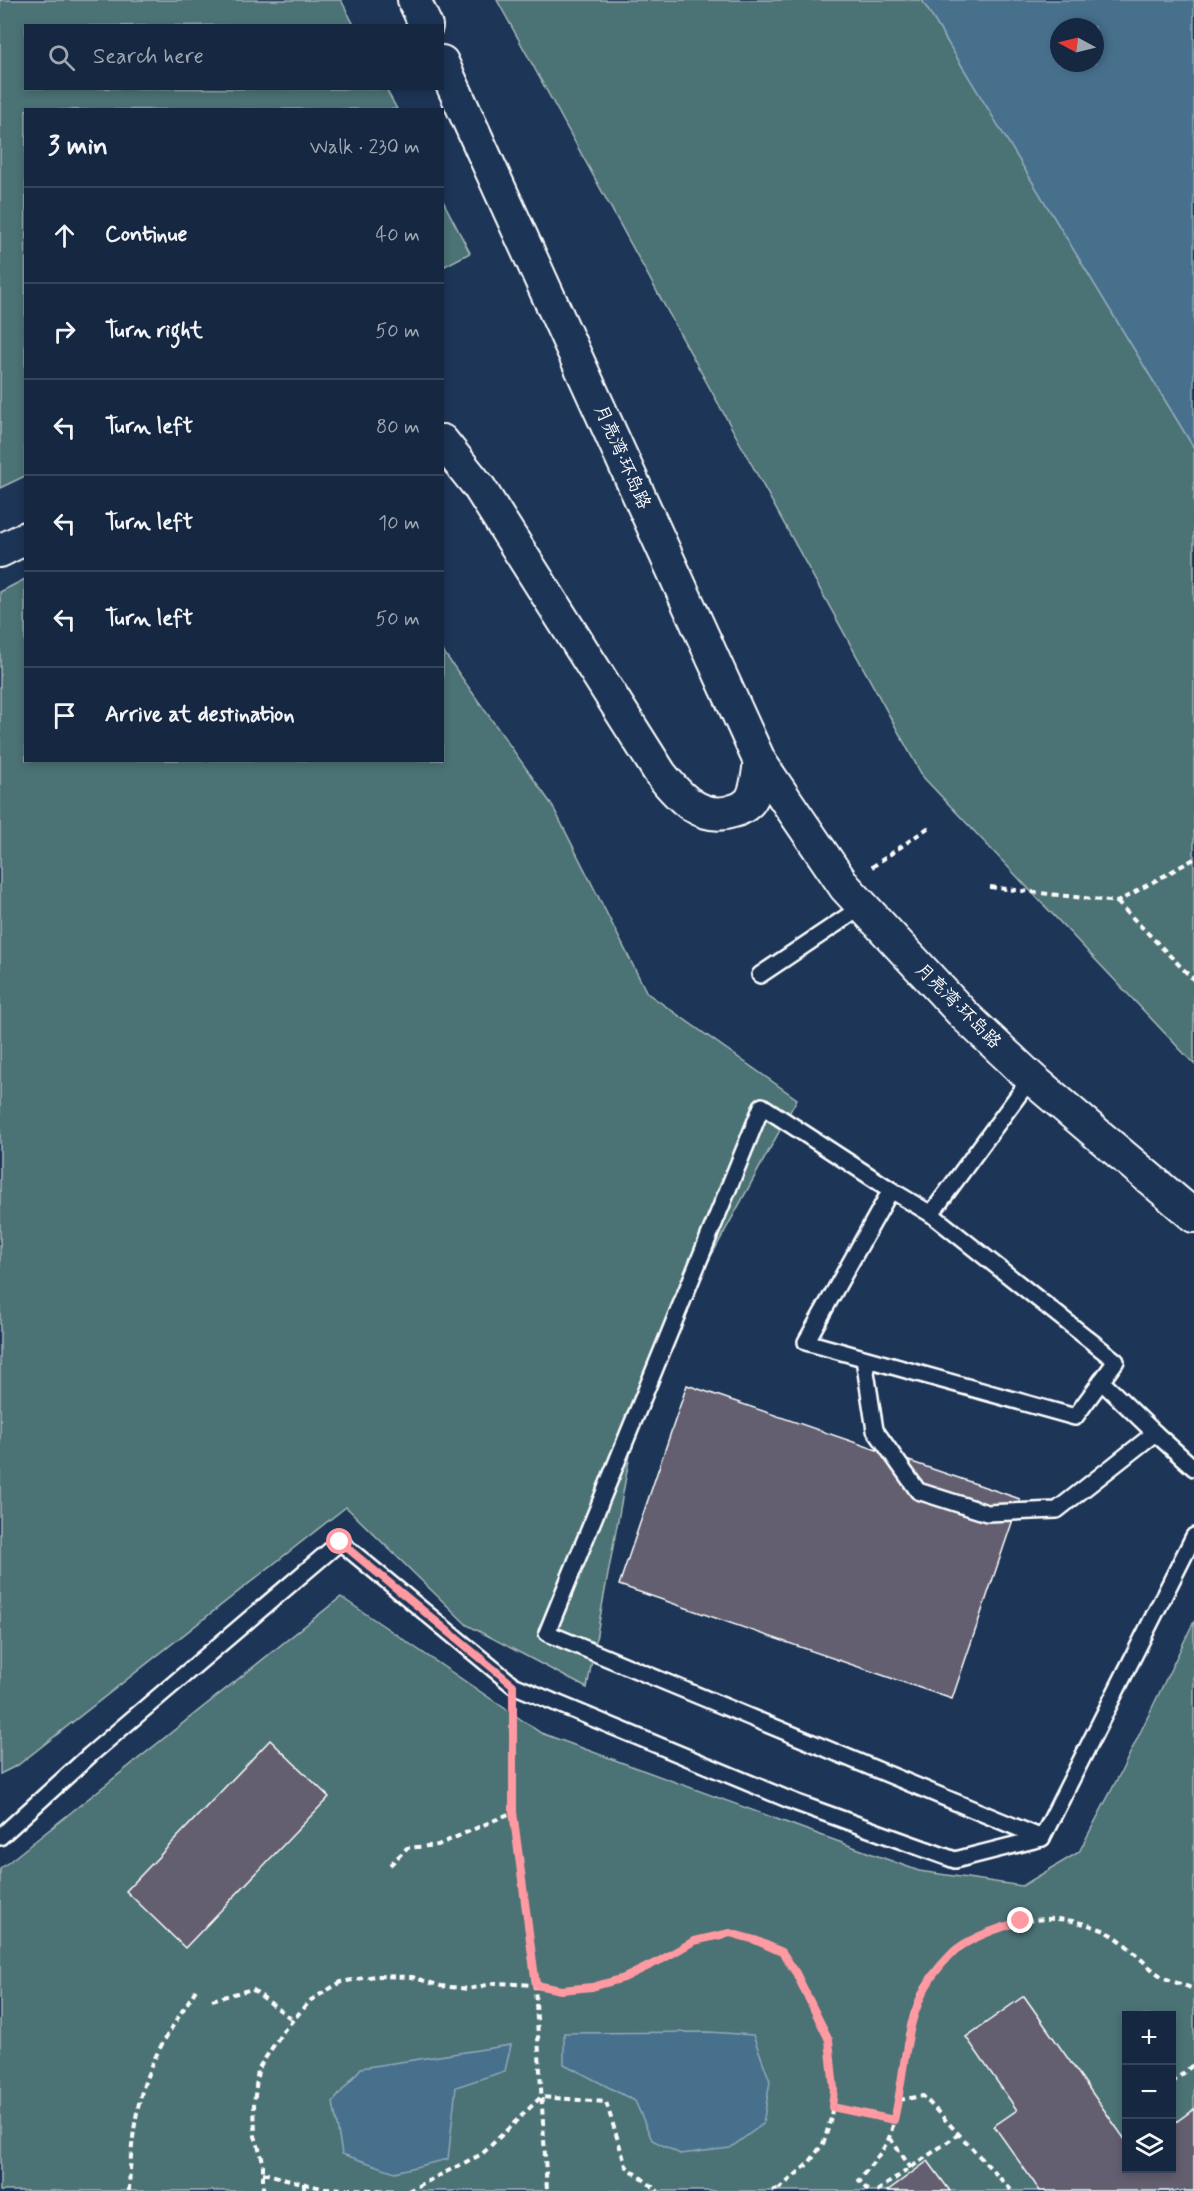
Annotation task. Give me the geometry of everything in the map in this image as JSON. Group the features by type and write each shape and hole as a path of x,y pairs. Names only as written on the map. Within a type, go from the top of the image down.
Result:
{"street":[{"path":"414,0 425,24"},
{"name":"月亮湾·环岛路","path":"444,66 760,762 854,896 964,1015 1031,1078 1194,1216"},
{"path":"444,443 479,487 671,788 699,810 713,814 738,810 750,801 760,762"},
{"path":"0,551 24,539"}],"lane":[{"path":"760,975 854,896"},
{"path":"931,1214 1031,1078"},
{"path":"891,1190 806,1342 1075,1417 1116,1361 931,1214 762,1106 547,1633 1042,1838"},
{"path":"864,1359 875,1430 918,1491 987,1513 1057,1509 1155,1433"},
{"path":"1101,1381 1194,1468"},
{"path":"0,1837 90,1755 340,1542 513,1685 797,1803 955,1860 1042,1838 1194,1536"}],"path":[{"path":"854,896 932,825"},
{"path":"990,887 1117,902 1194,859"},
{"path":"1117,902 1194,980"},
{"path":"513,1685 513,1812 536,1985 547,2191"},
{"path":"390,1865 407,1848 438,1845 513,1812"},
{"path":"868,2191 859,2180 890,2138 916,2004 930,1977 956,1948 1021,1921 1064,1918 1103,1930 1132,1949 1161,1975 1191,1988 1194,1987"},
{"path":"261,2191 263,2188 262,2161 255,2136 254,2114 258,2069 293,2020 311,2000 341,1982 375,1976 412,1977 441,1986 469,1989 495,1983 536,1985 561,1990 592,1987 624,1978 694,1941 730,1933 755,1940 782,1952 796,1973 829,2040 834,2089 824,2142 809,2163 781,2189 772,2191"},
{"path":"129,2191 130,2152 141,2093 159,2050 197,1988"},
{"path":"212,2000 252,1989 293,2020"},
{"path":"1176,2080 1194,2064"},
{"path":"899,2100 923,2096 1012,2191"},
{"path":"408,2191 482,2154 541,2097 606,2102 626,2166 658,2191"},
{"path":"832,2107 894,2120"},
{"path":"877,2191 959,2134"},
{"path":"890,2138 911,2168"},
{"path":"263,2173 321,2188 397,2191"},
{"path":"304,2183 304,2191"}],"green space":[{"path":"0,0 341,0 353,24 24,24 24,90 387,90 396,108 24,108 24,476 0,488"},
{"path":"497,0 922,0 1194,448 1194,1064 923,777"},
{"path":"444,203 470,253 444,266"},
{"path":"24,580 24,762 444,762 444,652 552,805 647,993 797,1099 644,1379 587,1688 467,1625 346,1507 18,1765 0,1774 0,592"},
{"path":"341,1597 541,1733 919,1871 1022,1886 1079,1852 1122,1770 1194,1621 1194,2191 0,2191 0,1869"}],"water":[{"path":"922,0 1194,0 1194,448"},
{"path":"709,2032 753,2035 770,2081 763,2124 730,2148 680,2154 652,2140 635,2101 564,2064 564,2033"},
{"path":"511,2045 505,2071 456,2087 448,2159 395,2172 342,2154 333,2102 361,2068"}],"building":[{"path":"687,1385 1020,1499 952,1699 619,1585"},
{"path":"270,1740 329,1797 185,1948 126,1891"},
{"path":"1024,1996 1122,2135 1122,2173 1176,2173 1176,2122 1194,2109 1194,2191 1040,2191 994,2126 1017,2110 966,2037"},
{"path":"928,2161 950,2191 887,2191"}],"route":[{"path":"340,1542 513,1685 513,1812 536,1985 561,1990 592,1987 624,1978 694,1941 730,1933 755,1940 782,1952 796,1973 829,2040 834,2089 832,2107 894,2120 916,2004 930,1977 956,1948 1021,1921"}]}
